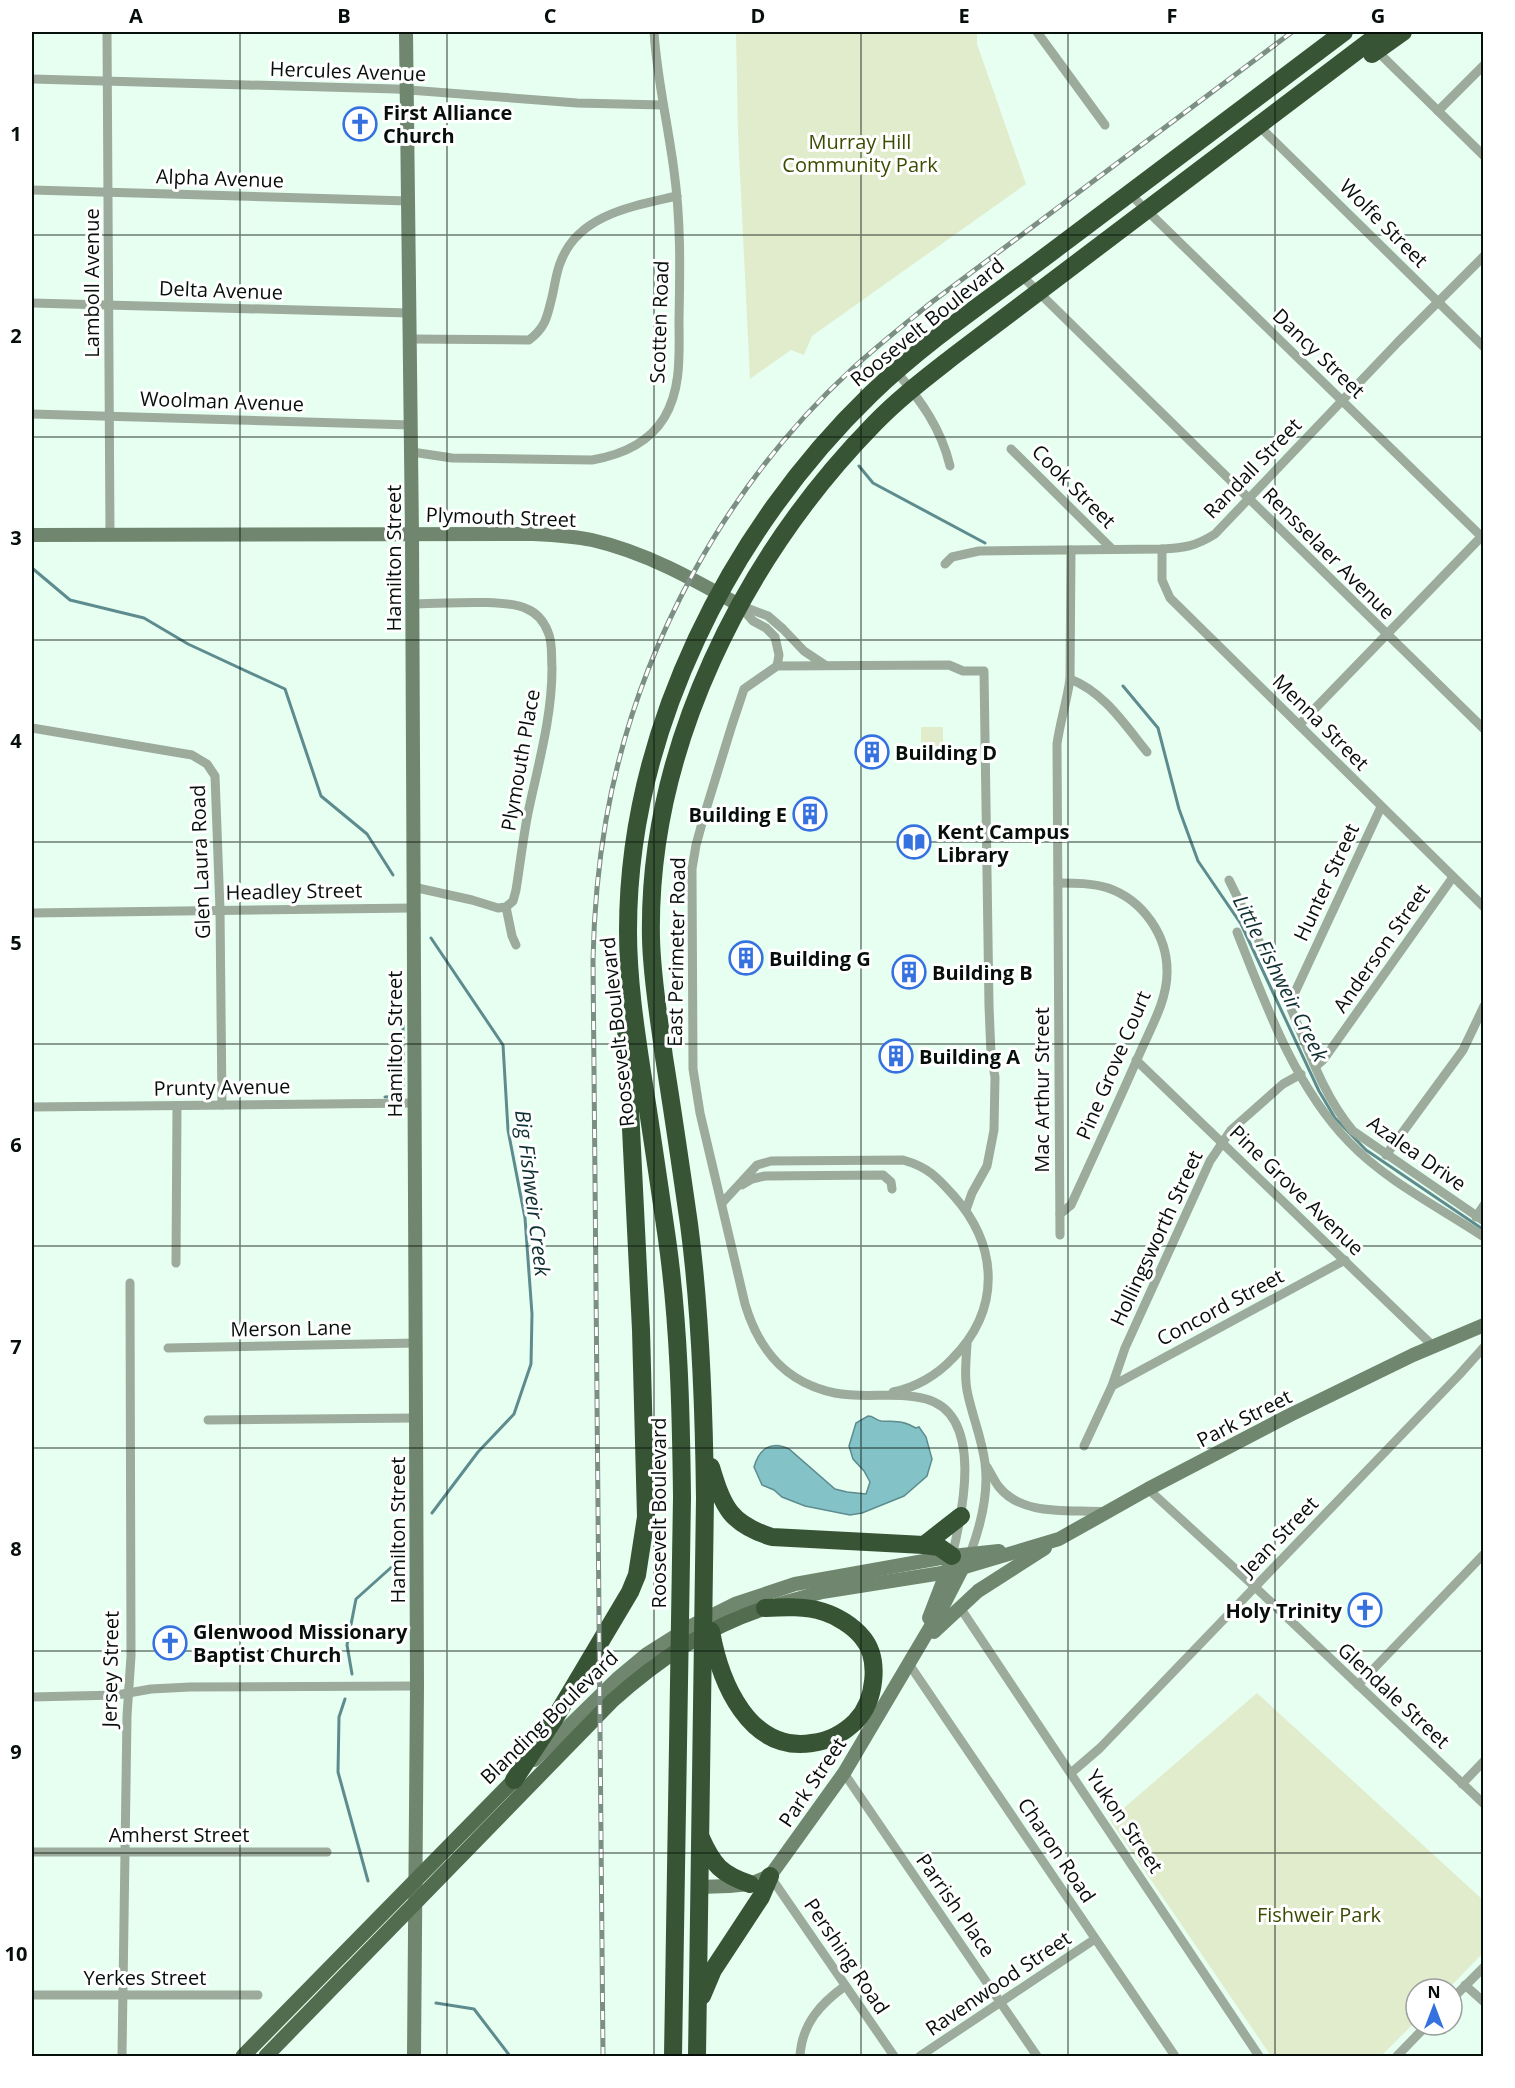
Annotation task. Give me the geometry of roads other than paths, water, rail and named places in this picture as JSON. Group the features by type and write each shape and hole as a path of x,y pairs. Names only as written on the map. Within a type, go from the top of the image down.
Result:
{"highway":[{"path":"1244,108 1344,32"},
{"path":"1244,108 1354,32"},
{"path":"697,2056 704,1590 705,1447 702,1360 695,1272 656,997 651,938 652,904 660,832 678,756 694,705 739,605 760,568 807,500 875,423 911,389 1382,32"},
{"path":"1259,126 1403,32"},
{"name":"Roosevelt Boulevard","path":"673,2056 682,1497 678,1362 668,1246 634,1018 628,938 632,866 648,778 659,740 681,673 719,594 765,519 806,463 854,411 896,371 1244,108"},
{"path":"514,1780 580,1678 630,1592 637,1575 646,1516 641,1330 626,1035 628,938"},
{"path":"705,1447 724,1504 735,1519 751,1531 772,1537 939,1547 958,1563"},
{"path":"924,1545 961,1516"},
{"path":"704,1590 715,1654 738,1706 755,1728 774,1740 801,1745 826,1741 840,1734 856,1720 866,1706 873,1685 873,1660 863,1638 844,1622 824,1611 793,1607 765,1608"},
{"path":"700,1836 708,1855 718,1868 733,1878 750,1884"},
{"path":"676,1841 687,1871 699,1887"},
{"path":"698,2006 713,1970 761,1897 770,1876"},
{"path":"675,1910 683,1896 699,1887"}],"main road":[{"name":"Blanding Boulevard","path":"266,2056 619,1695 662,1659 735,1612 765,1608"},
{"name":"Blanding Boulevard","path":"243,2056 514,1780"}],"street":[{"name":"Lamboll Avenue","path":"107,32 110,535"},
{"name":"Hamilton Street","path":"406,32 412,452 416,1343 417,1686 414,2056"},
{"name":"Scotten Road","path":"412,452 452,458 592,460 612,457 638,444 653,432 669,410 676,390 679,371 680,231 654,32"},
{"path":"1037,32 1105,124"},
{"path":"1377,51 1484,156"},
{"path":"1438,111 1484,65"},
{"name":"Hercules Avenue","path":"32,79 407,90 555,102 663,105"},
{"name":"Wolfe Street","path":"1259,126 1484,347"},
{"name":"Alpha Avenue","path":"32,190 408,201"},
{"name":"Dancy Street","path":"1130,194 1483,536"},
{"path":"410,339 529,340 540,332 546,322 561,261 568,248 586,227 615,212 677,196"},
{"name":"Randall Street","path":"945,564 952,557 979,551 1162,549 1185,548 1199,544 1215,534 1342,400 1484,256"},
{"name":"Rensselaer Avenue","path":"1021,275 1484,729"},
{"name":"Delta Avenue","path":"32,303 410,313"},
{"path":"896,371 930,413 950,466"},
{"name":"Woolman Avenue","path":"32,414 411,425"},
{"name":"Cook Street","path":"1011,449 1112,549"},
{"name":"Plymouth Street","path":"32,536 533,534 569,536 593,540 631,552 739,605"},
{"path":"1299,725 1483,536"},
{"name":"Menna Street","path":"1162,549 1162,580 1170,598 1484,907"},
{"name":"Mac Arthur Street","path":"1060,1235 1057,744 1070,679 1071,550"},
{"name":"Plymouth Place","path":"413,604 497,603 516,605 536,615 544,623 549,634 552,688 547,728 528,814 516,890 513,901 507,907"},
{"path":"739,605 768,616 804,651 825,665"},
{"path":"739,605 753,621 766,628 775,637 779,655 777,666 949,665 963,671 984,671 989,1006 991,1054 995,1077 994,1130 987,1166 972,1192 966,1210"},
{"name":"East Perimeter Road","path":"777,666 744,689 696,845 692,869 694,1077 700,1113 745,1304 754,1330 764,1349 787,1372 816,1388 836,1393 877,1394"},
{"path":"1070,679 1086,685 1099,696 1147,752"},
{"name":"Glen Laura Road","path":"32,728 192,755 207,764 215,776 220,910 222,1105"},
{"name":"Hunter Street","path":"1289,1005 1381,807"},
{"name":"Anderson Street","path":"1316,1066 1324,1059 1453,878"},
{"name":"Azalea Drive","path":"1229,880 1338,1113 1353,1131 1480,1219"},
{"name":"Pine Grove Court","path":"1058,883 1094,885 1109,889 1141,909 1152,922 1161,939 1166,955 1167,973 1165,991 1136,1060 1071,1205 1060,1214"},
{"path":"413,887 498,908 507,907 512,936 516,945"},
{"name":"Headley Street","path":"32,913 413,908"},
{"name":"Azalea Drive","path":"1237,932 1271,1017 1325,1115 1350,1143 1389,1175 1484,1237"},
{"path":"1386,1155 1463,1050 1484,1006"},
{"name":"Pine Grove Avenue","path":"1136,1060 1433,1346"},
{"name":"Hollingsworth Street","path":"1084,1446 1112,1386 1130,1337 1210,1161 1221,1142 1231,1130 1282,1084 1301,1074"},
{"name":"Prunty Avenue","path":"32,1107 414,1103"},
{"path":"176,1263 177,1106"},
{"path":"722,1203 758,1165 771,1161 903,1160 920,1165 934,1174 966,1210 984,1249 988,1275 984,1308 975,1332 945,1367 921,1383 900,1391 877,1394"},
{"path":"735,1190 752,1179 765,1176 883,1175 891,1182 892,1189"},
{"path":"1480,1219 1484,1205"},
{"name":"Concord Street","path":"1112,1386 1345,1260"},
{"name":"Jersey Street","path":"122,2056 128,1692 131,1656 130,1283"},
{"name":"Park Street","path":"770,1876 844,1773 920,1646 958,1563 1059,1539 1290,1415 1484,1324"},
{"name":"Merson Lane","path":"168,1348 416,1343"},
{"path":"958,1563 983,1515 986,1483 986,1465 981,1439 967,1393 967,1344"},
{"name":"Jean Street","path":"1071,1773 1100,1748 1484,1347"},
{"path":"877,1394 928,1399 941,1406 959,1430 964,1450 965,1483 958,1563"},
{"path":"208,1420 416,1418"},
{"path":"986,1465 1000,1488 1026,1505 1045,1509 1106,1512"},
{"name":"Glendale Street","path":"1148,1490 1255,1587 1484,1804"},
{"path":"920,1646 959,1606 1015,1566 1059,1539"},
{"path":"1358,1686 1484,1554"},
{"name":"Blanding Boulevard","path":"765,1608 822,1592 958,1563"},
{"name":"Blanding Boulevard","path":"514,1780 617,1678 693,1624 735,1612 795,1584 958,1563"},
{"name":"Yukon Street","path":"959,1606 1259,2056"},
{"name":"Charon Road","path":"909,1664 1175,2056"},
{"path":"32,1697 117,1695 190,1687 417,1686"},
{"path":"1462,1784 1484,1761"},
{"name":"Parrish Place","path":"844,1773 1037,2056"},
{"name":"Amherst Street","path":"32,1852 327,1852"},
{"path":"699,1887 750,1884 770,1876"},
{"name":"Pershing Road","path":"770,1876 894,2056"},
{"name":"Ravenwood Street","path":"920,2056 1095,1939"},
{"path":"1484,1967 1465,1985 1484,2002"},
{"path":"800,2056 803,2038 811,2018 819,2006 845,1986"},
{"name":"Yerkes Street","path":"32,1995 258,1995"},
{"path":"1397,2056 1415,2037"}],"water":[{"path":"868,1416 881,1421 899,1422 919,1427 926,1437 932,1459 927,1476 904,1496 862,1513 850,1515 805,1506 782,1497 774,1490 762,1485 754,1467 756,1461 763,1451 777,1445 789,1449 835,1489 866,1494 870,1482 853,1459 849,1446 856,1423"}],"waterway":[{"path":"859,466 873,483 985,543"},
{"path":"32,568 70,600 144,618 188,644 285,689 321,796 367,834 393,875"},
{"name":"Little Fishweir Creek","path":"1123,686 1158,728 1179,809 1198,861 1241,924 1319,1091 1335,1118 1366,1150 1484,1230"},
{"name":"Big Fishweir Creek","path":"431,938 503,1045 508,1130 525,1218 532,1314 531,1364 514,1414 478,1452 432,1513"},
{"path":"385,1097 403,1096 403,1020"},
{"name":"Big Fishweir Creek","path":"352,1674 347,1645 356,1599 395,1564"},
{"name":"Big Fishweir Creek","path":"345,1699 339,1717 338,1772 368,1881"},
{"name":"Big Fishweir Creek","path":"436,2003 474,2009 510,2056"}],"railway":[{"path":"603,2056 593,960 597,890 606,820 620,756 639,694 664,633 693,574 726,518 764,465 806,415 862,360 932,302 1292,32"}],"place":[{"name":"First Alliance Church","path":"360,124"},
{"name":"Building D","path":"872,752"},
{"name":"Building E","path":"810,814"},
{"name":"Kent Campus Library","path":"914,842"},
{"name":"Building G","path":"746,958"},
{"name":"Building B","path":"909,972"},
{"name":"Building A","path":"896,1056"},
{"name":"Holy Trinity","path":"1365,1610"},
{"name":"Glenwood Missionary Baptist Church","path":"170,1643"}],"park label":[{"name":"Murray Hill Community Park","path":"860,152"},
{"name":"Fishweir Park","path":"1319,1914"}]}
